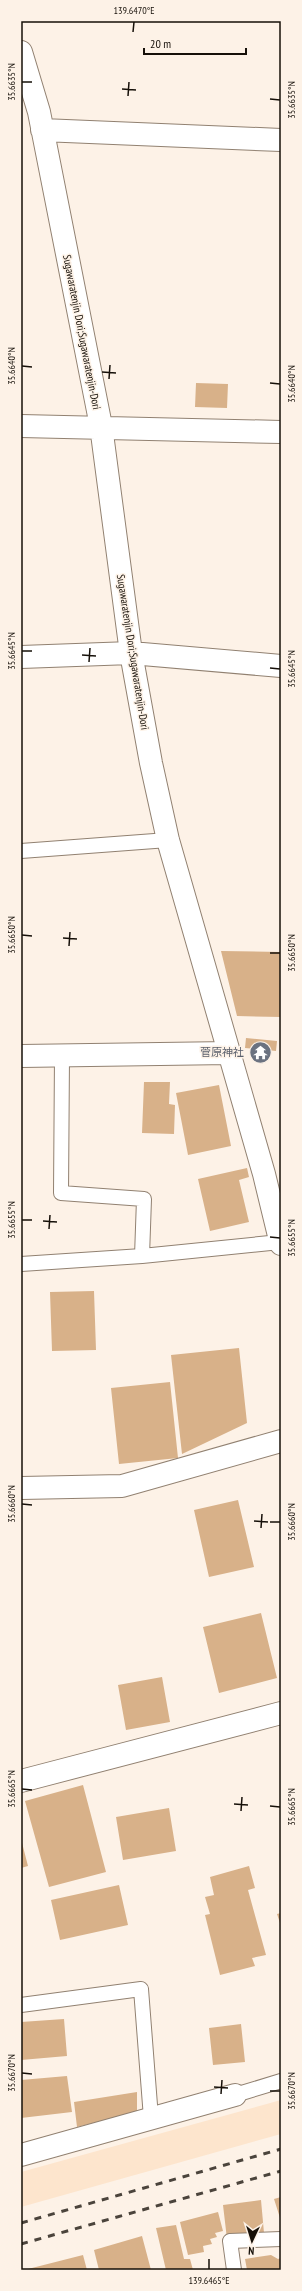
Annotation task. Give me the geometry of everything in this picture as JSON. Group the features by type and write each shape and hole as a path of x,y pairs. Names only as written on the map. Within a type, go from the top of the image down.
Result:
{"street":[{"name":"Sugawaratenjin Dori;Sugawaratenjin-Dori","path":"21,52 101,426 131,653 151,763 168,840 229,1053 272,1174 281,1243"},
{"path":"34,118 281,140"},
{"path":"21,426 101,426 281,432"},
{"path":"21,657 131,653 281,666"},
{"path":"21,1056 229,1053"},
{"path":"21,1488 122,1486 281,1441"},
{"path":"21,1781 281,1713"},
{"path":"21,2155 235,2095"}],"lane":[{"path":"21,851 168,840"},
{"path":"62,1056 61,1194 144,1199 142,1256"},
{"path":"21,1264 142,1256 281,1243"},
{"path":"21,2004 141,1989 150,2118"},
{"path":"235,2095 281,2081"},
{"path":"234,2270 230,2240 281,2239"}],"shaded area":[{"path":"281,2100 281,2134 21,2207 21,2172"}],"building":[{"path":"196,383 228,384 227,408 195,407"},
{"path":"221,951 281,952 281,1017 237,1016"},
{"path":"246,1038 277,1041 276,1051 245,1048"},
{"path":"144,1082 170,1082 169,1104 175,1105 174,1134 142,1133"},
{"path":"219,1085 231,1146 188,1155 176,1093"},
{"path":"247,1168 249,1177 239,1180 249,1222 210,1231 198,1179"},
{"path":"94,1291 96,1350 52,1351 50,1292"},
{"path":"239,1348 247,1423 182,1454 171,1355"},
{"path":"170,1382 178,1458 119,1464 111,1388"},
{"path":"238,1500 254,1567 209,1577 194,1510"},
{"path":"261,1613 277,1678 219,1693 203,1627"},
{"path":"162,1677 170,1722 126,1730 118,1685"},
{"path":"83,1785 106,1872 49,1887 25,1801"},
{"path":"169,1808 176,1851 123,1860 116,1817"},
{"path":"21,1839 28,1866 21,1868"},
{"path":"249,1866 255,1888 248,1890 266,1955 252,1958 255,1966 220,1975 205,1915 210,1914 205,1897 214,1895 210,1877"},
{"path":"119,1885 128,1925 60,1940 51,1900"},
{"path":"281,1913 281,1926 277,1914"},
{"path":"64,2019 67,2056 21,2060 21,2022"},
{"path":"241,2024 245,2062 213,2065 209,2028"},
{"path":"67,2076 72,2112 21,2118 21,2080"},
{"path":"137,2092 137,2112 77,2127 74,2102"},
{"path":"281,2197 281,2221 274,2199"},
{"path":"261,2200 264,2233 227,2239 223,2205"},
{"path":"218,2212 223,2231 215,2233 217,2237 210,2239 212,2244 203,2246 204,2252 188,2255 180,2222"},
{"path":"176,2225 184,2259 190,2259 193,2270 166,2270 156,2228"},
{"path":"142,2236 151,2270 99,2270 94,2250"},
{"path":"83,2255 87,2270 28,2270 28,2269"},
{"path":"271,2255 278,2259 281,2258 281,2270 247,2270 245,2259"}],"railway":[{"path":"21,2223 281,2149"},
{"path":"21,2244 281,2171"}],"place":[{"name":"菅原神社","path":"260,1052"}]}
